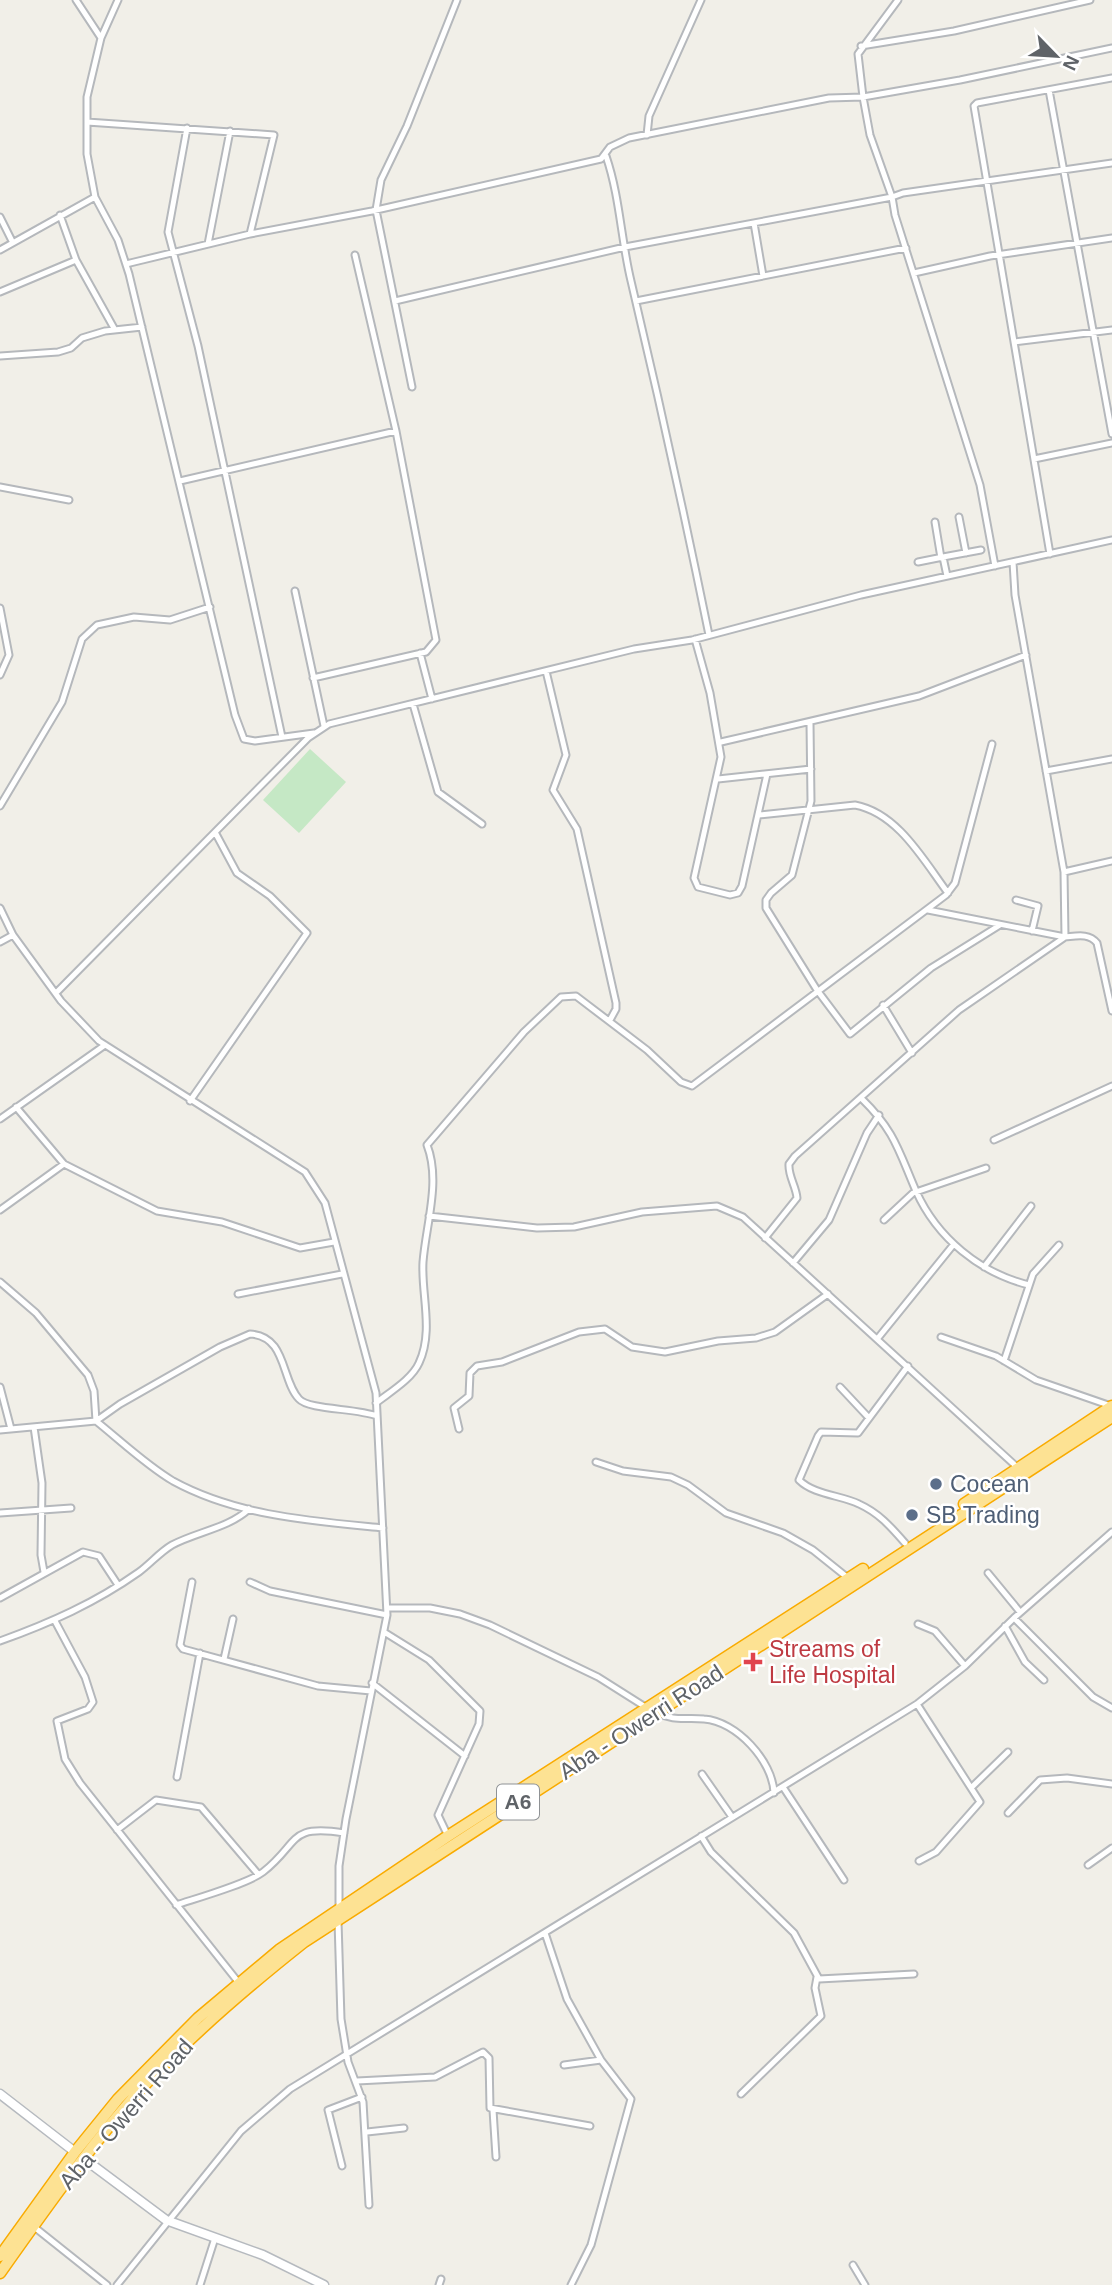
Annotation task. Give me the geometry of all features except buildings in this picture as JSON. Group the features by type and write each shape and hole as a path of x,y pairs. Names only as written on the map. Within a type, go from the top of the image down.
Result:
{"highway":[{"name":"Aba - Owerri Road","path":"0,2256 11,2249 33,2226 79,2155 185,2044 261,1976 338,1920 848,1578 1111,1410"},
{"name":"Aba - Owerri Road","path":"0,2273 11,2249 79,2155 162,2053 279,1950 448,1836 652,1710 1111,1410"}],"street":[{"path":"76,0 101,38"},
{"path":"118,0 101,38 87,97 88,153 95,197 118,240 126,264 235,715 244,739 255,741 314,733"},
{"path":"412,387 376,210 381,180 407,126 457,0"},
{"path":"647,135 649,116 701,0"},
{"path":"898,0 861,46 858,71 873,145 892,197 979,485 995,566"},
{"path":"861,46 954,31 1090,0"},
{"path":"709,635 662,407 636,301 614,179 606,156 610,147 618,142 647,135 829,98 863,97 1112,48"},
{"path":"1050,554 974,106 977,103 1112,78"},
{"path":"1049,90 1112,434"},
{"path":"87,122 274,135 250,233"},
{"path":"187,128 168,232 198,346 282,737"},
{"path":"208,244 230,131"},
{"path":"126,264 250,233 376,210 606,156"},
{"path":"395,302 625,247 903,193 1112,163"},
{"path":"0,250 95,197"},
{"path":"60,215 76,260 115,330"},
{"path":"0,217 12,241"},
{"path":"754,223 763,276"},
{"path":"914,272 1112,238"},
{"path":"636,301 906,248"},
{"path":"313,678 420,653 434,646 436,640 396,431 355,255"},
{"path":"0,292 76,260"},
{"path":"0,356 58,352 71,348 82,338 142,327"},
{"path":"1014,342 1112,330"},
{"path":"180,481 396,431"},
{"path":"1034,459 1112,443"},
{"path":"0,487 69,500"},
{"path":"959,517 966,553"},
{"path":"935,522 947,576"},
{"path":"57,993 314,733 324,726 634,649 695,639 947,576 1112,540"},
{"path":"918,562 981,550"},
{"path":"1013,562 1015,596 1064,873 1065,937"},
{"path":"295,591 324,726"},
{"path":"0,806 62,702 82,639 97,625 134,617 170,620 210,607"},
{"path":"0,608 9,655 0,675"},
{"path":"695,639 720,742 718,779 694,884 730,895 738,892 767,774"},
{"path":"420,653 432,699"},
{"path":"720,742 919,696 1026,656"},
{"path":"546,671 566,755 553,790 572,818 584,855 616,1009 610,1020"},
{"path":"413,704 438,792 482,824"},
{"path":"810,723 811,801 792,875 771,893 766,900 766,908 817,990 850,1034 931,968 1000,925"},
{"path":"376,1403 415,1370 423,1351 426,1306 423,1264 432,1158 428,1145 524,1032 561,997 576,996 610,1020 681,1082 692,1086 948,893 955,883 992,744"},
{"path":"1046,771 1112,759"},
{"path":"718,779 811,769"},
{"path":"759,815 855,805 869,809 900,830 948,893"},
{"path":"190,1101 307,933 270,896 237,873 216,834"},
{"path":"1064,873 1112,861"},
{"path":"1016,900 1038,906 1032,931"},
{"path":"0,908 13,935 85,1028 105,1045 190,1101 305,1172 315,1183 325,1203 342,1275 370,1361 377,1416 387,1611 344,1833 339,1908"},
{"path":"928,910 1065,937 1091,937 1097,943 1112,1012"},
{"path":"0,942 13,935"},
{"path":"765,1238 797,1198 789,1164 960,1010 1065,937"},
{"path":"883,1006 912,1052"},
{"path":"0,1119 105,1045"},
{"path":"994,1140 1112,1086"},
{"path":"862,1099 894,1134 928,1214 954,1244 984,1267 1006,1279 1029,1285"},
{"path":"16,1107 64,1164 102,1186 166,1214 222,1222 300,1248 334,1242"},
{"path":"793,1263 829,1220 852,1163 879,1115"},
{"path":"0,1210 64,1164"},
{"path":"884,1220 917,1192 986,1168"},
{"path":"429,1216 537,1228 574,1227 642,1212 718,1206 743,1217 1018,1468"},
{"path":"984,1267 1031,1206"},
{"path":"878,1338 954,1244"},
{"path":"1004,1362 1036,1270 1059,1245"},
{"path":"238,1294 342,1275"},
{"path":"0,1282 36,1313 88,1375 94,1391 96,1421 172,1480 274,1517 383,1528"},
{"path":"459,1429 454,1408 469,1396 470,1373 477,1366 502,1362 579,1332 605,1329 632,1347 665,1352 767,1336 828,1294"},
{"path":"0,1430 96,1421 120,1404 230,1342 250,1334 266,1339 276,1349 289,1374 290,1386 301,1402 323,1408 350,1408 377,1416"},
{"path":"941,1337 975,1347 1036,1380 1111,1410"},
{"path":"905,1543 875,1513 799,1480 821,1432 855,1435 908,1366"},
{"path":"0,1387 11,1429"},
{"path":"840,1387 869,1418"},
{"path":"34,1427 42,1483 44,1572"},
{"path":"596,1462 623,1471 671,1478 688,1485 726,1513 783,1533 813,1550 848,1578"},
{"path":"0,1513 71,1508"},
{"path":"0,1641 55,1621 118,1585 170,1546 239,1518 249,1508"},
{"path":"117,2285 241,2131 264,2109 346,2052 917,1704 965,1666 1020,1612 1112,1532"},
{"path":"0,1598 44,1572 89,1552 99,1556 118,1585"},
{"path":"988,1573 1020,1612"},
{"path":"192,1582 180,1645 318,1686 371,1691"},
{"path":"250,1583 270,1591 387,1611 429,1608 460,1614 490,1625 619,1689 669,1719 713,1721 732,1730 751,1747 770,1772 774,1793"},
{"path":"1014,1618 1093,1697 1112,1708"},
{"path":"224,1659 233,1619"},
{"path":"55,1621 85,1677 93,1702 88,1709 57,1721 65,1759 80,1783 239,1983"},
{"path":"918,1624 935,1631 965,1666"},
{"path":"1005,1626 1025,1662 1044,1680"},
{"path":"384,1632 429,1660 481,1711 479,1724 438,1815 448,1836"},
{"path":"177,1777 200,1653"},
{"path":"372,1683 465,1756"},
{"path":"917,1704 980,1802 936,1852 919,1861"},
{"path":"972,1787 1008,1752"},
{"path":"702,1774 732,1817"},
{"path":"1008,1813 1040,1780 1067,1778 1111,1786"},
{"path":"783,1787 844,1880"},
{"path":"117,1829 156,1800 191,1804 206,1811 258,1874"},
{"path":"176,1905 258,1874 306,1831 316,1828 344,1833"},
{"path":"701,1836 711,1852 794,1933 817,1977 823,1981 914,1974"},
{"path":"1088,1865 1112,1848"},
{"path":"338,1920 346,2052 362,2097 369,2205"},
{"path":"545,1933 563,1991 601,2060 631,2102 591,2245 571,2285"},
{"path":"741,2094 821,2016 816,1988 817,1977"},
{"path":"357,2081 435,2077 483,2052 489,2059 489,2101 494,2110 496,2157"},
{"path":"564,2066 601,2060"},
{"path":"0,2094 166,2221 263,2255 324,2285"},
{"path":"342,2166 328,2110 362,2097"},
{"path":"494,2110 590,2126"},
{"path":"366,2132 404,2128"},
{"path":"33,2226 107,2285"},
{"path":"200,2285 215,2238"},
{"path":"853,2265 865,2285"}],"green space":[{"path":"310,749 346,782 299,833 263,800"}],"place":[{"name":"Cocean","path":"936,1484"},
{"name":"SB Trading","path":"912,1515"},
{"name":"Streams of Life Hospital","path":"753,1662"}]}
